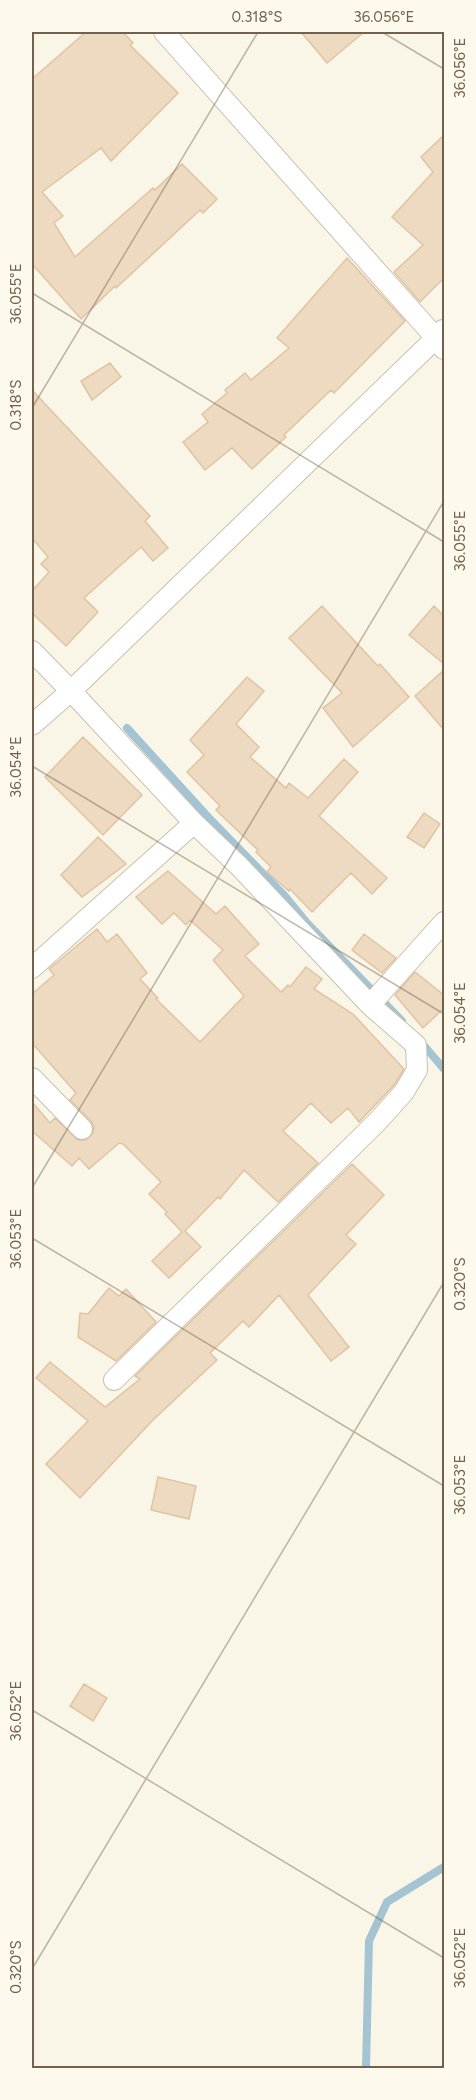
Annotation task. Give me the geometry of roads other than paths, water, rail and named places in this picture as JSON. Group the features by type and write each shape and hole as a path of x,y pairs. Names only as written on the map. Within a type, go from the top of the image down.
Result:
{"street":[{"path":"32,725 71,691 442,338 164,32"},
{"path":"32,651 370,1005 416,1045 417,1070 404,1092 369,1131 114,1380"},
{"path":"32,968 194,823"},
{"path":"370,1005 444,922"},
{"path":"32,1078 82,1129"}],"waterway":[{"path":"127,728 209,818 284,895 307,923 402,1021"},
{"path":"420,1041 444,1069"},
{"path":"366,2068 369,1941 387,1902 444,1867"}]}
